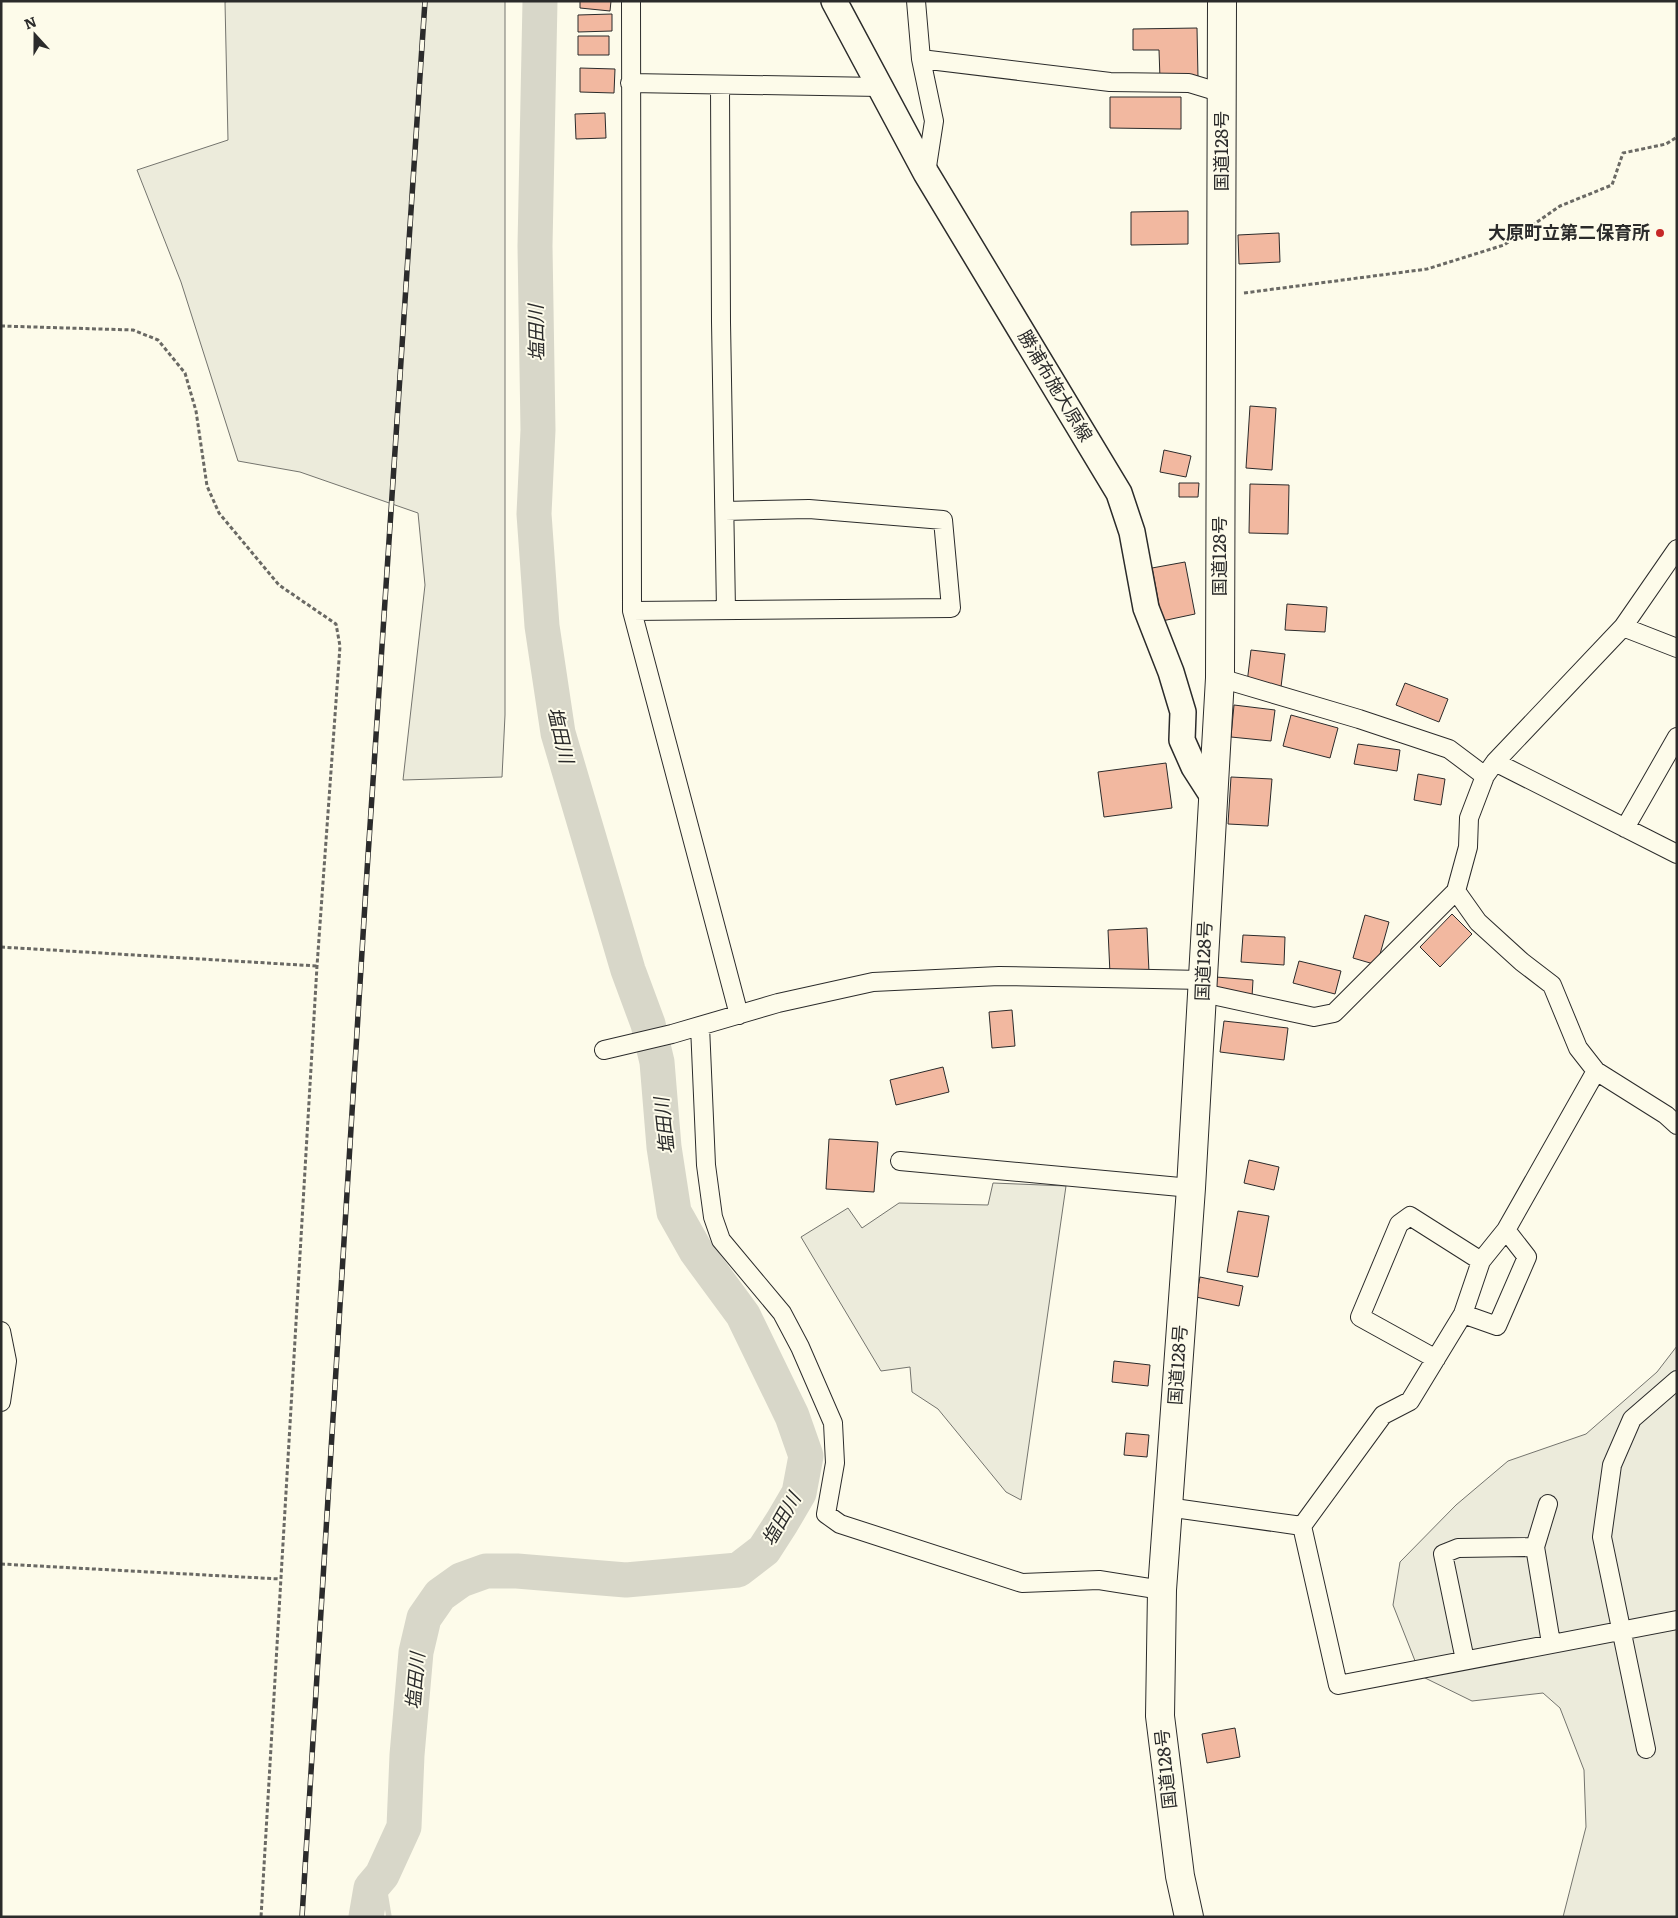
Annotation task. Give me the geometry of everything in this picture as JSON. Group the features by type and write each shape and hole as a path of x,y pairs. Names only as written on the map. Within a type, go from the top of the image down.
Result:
{"highway":[{"name":"国道128号","path":"1189,1917 1177,1858 1160,1716 1162,1590 1191,1188 1220,678 1222,1"}],"main road":[{"name":"勝浦布施大原線","path":"834,1 926,173 1119,493 1132,532 1146,608 1171,672 1183,712 1182,740 1194,767 1212,795"}],"street":[{"path":"631,1 632,611 739,1015"},
{"path":"916,1 921,59 934,121 926,173"},
{"path":"921,59 1110,82 1189,83 1222,93"},
{"path":"630,83 880,88"},
{"path":"720,85 726,610"},
{"path":"632,611 951,608 943,520 809,509 724,511"},
{"path":"604,1050 672,1034 778,1003 873,982 998,976 1203,987 1314,1017 1334,1013 1456,891 1468,847 1469,818 1485,776 1622,627 1677,549"},
{"path":"1622,627 1677,648"},
{"path":"1220,678 1359,719 1449,749 1485,776"},
{"path":"1625,828 1677,737"},
{"path":"1496,762 1677,854"},
{"path":"1456,891 1478,922 1522,962 1552,985 1578,1048 1596,1070 1666,1115 1677,1125"},
{"path":"700,1026 706,1164 713,1218 721,1240 782,1313 800,1346 833,1423 835,1463 826,1514 840,1524 1022,1583 1099,1580 1162,1590"},
{"path":"1596,1070 1506,1230 1481,1261 1463,1314 1410,1401 1382,1415 1302,1526 1338,1685 1677,1620"},
{"path":"900,1161 1191,1188"},
{"path":"1436,1359 1360,1317 1399,1224 1410,1216 1481,1261"},
{"path":"1463,1314 1497,1326 1527,1257 1506,1230"},
{"path":"1,1331 7,1361 1,1402"},
{"path":"1646,1749 1602,1536 1612,1465 1632,1419 1677,1380"},
{"path":"1548,1504 1535,1547 1551,1643"},
{"path":"1167,1507 1302,1526"},
{"path":"1465,1660 1444,1554 1458,1548 1535,1547"}],"path":[{"path":"1221,296 1427,268 1504,245 1560,206 1612,185 1623,153 1666,144 1677,137"},
{"path":"1,326 133,330 158,340 185,372 196,411 207,486 219,513 279,585 336,624 340,646 317,966 261,1917"},
{"path":"1,947 317,966"},
{"path":"1,1564 280,1579"}],"shaded area":[{"path":"505,1 505,715 502,777 403,780 425,585 418,513 300,472 238,461 181,282 137,170 228,140 225,2"},
{"path":"993,1183 1066,1186 1021,1500 1006,1492 938,1409 912,1392 910,1367 881,1371 801,1237 848,1208 862,1228 899,1203 988,1205"},
{"path":"1677,1346 1677,1917 1563,1917 1586,1827 1584,1770 1560,1708 1543,1693 1472,1701 1421,1676 1393,1605 1400,1562 1456,1505 1508,1461 1586,1434 1657,1372"}],"building":[{"path":"580,1 611,1 610,11 580,8"},
{"path":"612,14 612,31 578,32 578,15"},
{"path":"1197,28 1198,78 1160,79 1159,50 1133,50 1133,29"},
{"path":"578,36 609,36 609,55 578,55"},
{"path":"580,68 615,69 614,93 580,92"},
{"path":"1110,97 1181,97 1181,129 1110,128"},
{"path":"605,113 606,138 576,139 575,114"},
{"path":"1188,211 1188,244 1131,245 1131,212"},
{"path":"1279,233 1280,262 1239,264 1238,235"},
{"path":"1250,406 1276,408 1272,470 1246,468"},
{"path":"1164,450 1191,456 1186,477 1160,472"},
{"path":"1179,483 1199,483 1198,497 1179,497"},
{"path":"1250,484 1289,485 1288,534 1249,533"},
{"path":"1185,562 1195,614 1162,621 1152,568"},
{"path":"1287,604 1327,607 1325,632 1285,630"},
{"path":"1251,650 1285,654 1281,687 1247,683"},
{"path":"1405,683 1448,699 1439,722 1396,705"},
{"path":"1234,705 1275,710 1271,741 1231,737"},
{"path":"1291,715 1338,728 1330,758 1283,746"},
{"path":"1358,744 1400,750 1397,771 1354,764"},
{"path":"1166,763 1172,808 1104,817 1098,772"},
{"path":"1418,774 1445,779 1441,805 1414,800"},
{"path":"1231,777 1272,779 1268,826 1228,824"},
{"path":"1452,914 1472,934 1440,967 1420,947"},
{"path":"1365,915 1389,922 1377,965 1353,958"},
{"path":"1147,928 1149,972 1110,974 1108,930"},
{"path":"1243,935 1285,937 1284,965 1241,962"},
{"path":"1299,961 1341,971 1335,994 1293,983"},
{"path":"1216,977 1253,980 1252,997 1215,994"},
{"path":"1012,1010 1015,1046 992,1048 989,1012"},
{"path":"1224,1021 1288,1028 1284,1060 1220,1052"},
{"path":"943,1067 949,1092 896,1105 890,1080"},
{"path":"829,1139 878,1142 874,1192 826,1189"},
{"path":"1249,1160 1279,1167 1274,1190 1244,1183"},
{"path":"1238,1211 1269,1216 1258,1277 1227,1272"},
{"path":"1200,1277 1243,1286 1239,1306 1196,1297"},
{"path":"1114,1361 1150,1365 1148,1386 1112,1382"},
{"path":"1126,1433 1149,1435 1147,1457 1124,1455"},
{"path":"1235,1728 1240,1757 1207,1763 1202,1734"}],"waterway":[{"name":"塩田川","path":"366,1917 371,1888 382,1875 404,1827 407,1755 416,1652 424,1618 440,1595 461,1580 486,1571 517,1571 626,1580 738,1570 764,1550 782,1522 799,1493 806,1456 792,1416 743,1315 696,1251 674,1212 664,1147 657,1062 648,1024 628,970 558,733 542,626 534,514 538,430 535,246 540,1"},
{"name":"塩田川","path":"382,1875 389,1917"}],"railway":[{"path":"302,1917 367,871 425,1"}],"place":[{"name":"大原町立第二保育所","path":"1660,233"}]}
